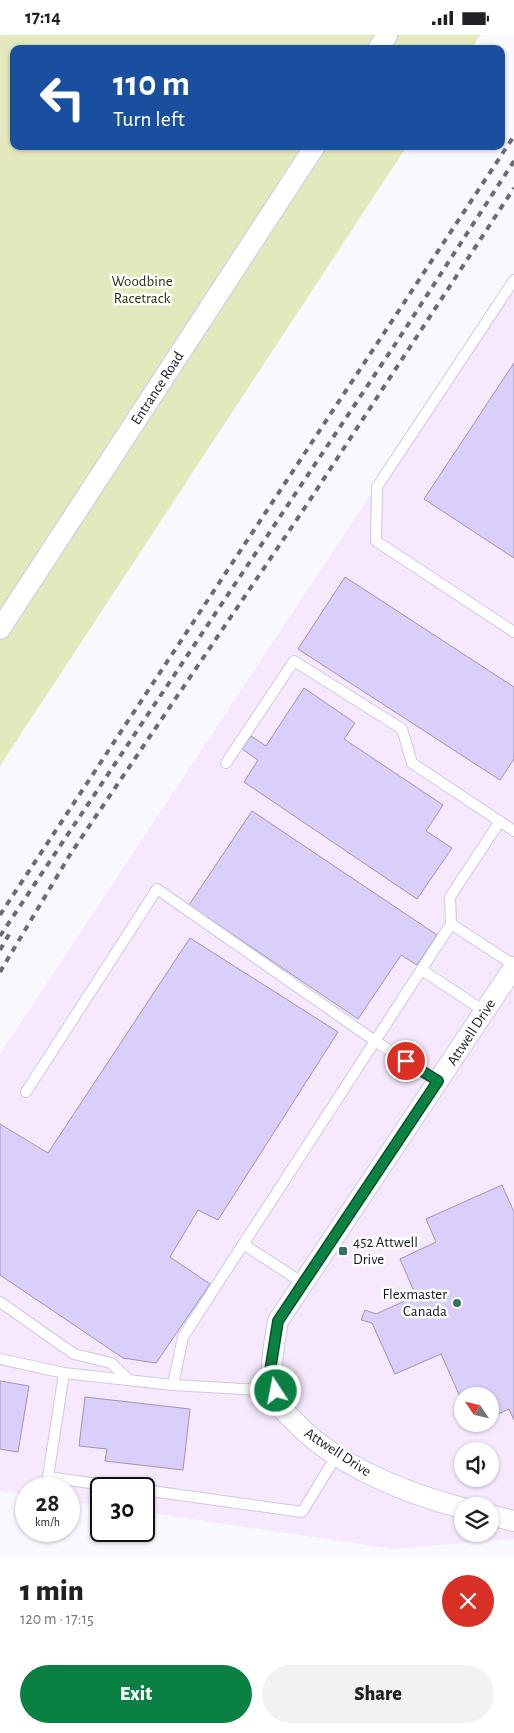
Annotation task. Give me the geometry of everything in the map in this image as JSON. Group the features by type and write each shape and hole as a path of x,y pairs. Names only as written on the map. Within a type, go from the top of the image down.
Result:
{"street":[{"name":"Entrance Road","path":"0,629 312,150"},
{"name":"Attwell Drive","path":"454,1506 363,1472 308,1436 280,1405 270,1371 278,1321 514,966"},
{"path":"499,1517 514,1521"}],"lane":[{"path":"514,280 377,487 376,541 514,632"},
{"path":"226,763 294,661 402,729 412,763 514,831"},
{"path":"173,1385 183,1337 451,923 450,897 500,821"},
{"path":"26,1092 157,889 375,1041 438,1081"},
{"path":"451,923 514,966"},
{"path":"422,970 484,1011"},
{"path":"243,1245 303,1283"},
{"path":"0,1302 74,1354 111,1363 129,1380"},
{"path":"0,1359 64,1373 173,1385 276,1391"},
{"path":"64,1373 48,1477 90,1483"},
{"path":"155,1492 302,1512 336,1455"}],"shaded area":[{"path":"514,278 514,1539 499,1540 499,1497 454,1497 454,1542 478,1542 393,1549 155,1514 155,1477 90,1477 90,1504 80,1503 80,1477 15,1477 15,1493 0,1491 0,1054"}],"green space":[{"name":"Woodbine Racetrack","path":"0,35 480,35 474,45 10,45 10,150 404,150 0,766"}],"building":[{"path":"514,363 514,558 424,499"},
{"path":"345,577 514,687 514,759 500,780 298,649"},
{"path":"304,688 355,723 344,739 443,805 426,831 452,848 417,899 244,782 258,760 242,749 251,736 266,746"},
{"path":"252,811 437,935 417,965 401,955 358,1019 189,905"},
{"path":"190,938 338,1032 218,1220 198,1210 170,1257 210,1284 156,1363 123,1358 0,1275 0,1124 48,1153"},
{"name":"Flexmaster Canada","path":"502,1185 514,1212 514,1420 509,1409 499,1414 499,1387 456,1387 441,1354 395,1374 372,1323 361,1320 365,1310 376,1314 416,1296 400,1259 436,1242 426,1219"},
{"path":"0,1381 29,1386 18,1452 0,1449"},
{"path":"85,1397 190,1409 183,1470 105,1461 107,1449 79,1446"}],"railway":[{"path":"505,150 514,136"},
{"path":"0,915 505,150"},
{"path":"0,936 396,343 514,161"},
{"path":"0,972 71,853 308,503 514,188"},
{"path":"0,950 11,931"}],"place":[{"name":"452 Attwell Drive","path":"343,1251"},
{"name":"Flexmaster Canada","path":"457,1303"}],"route":[{"path":"276,1391 270,1371 278,1321 438,1081 406,1061"}]}
